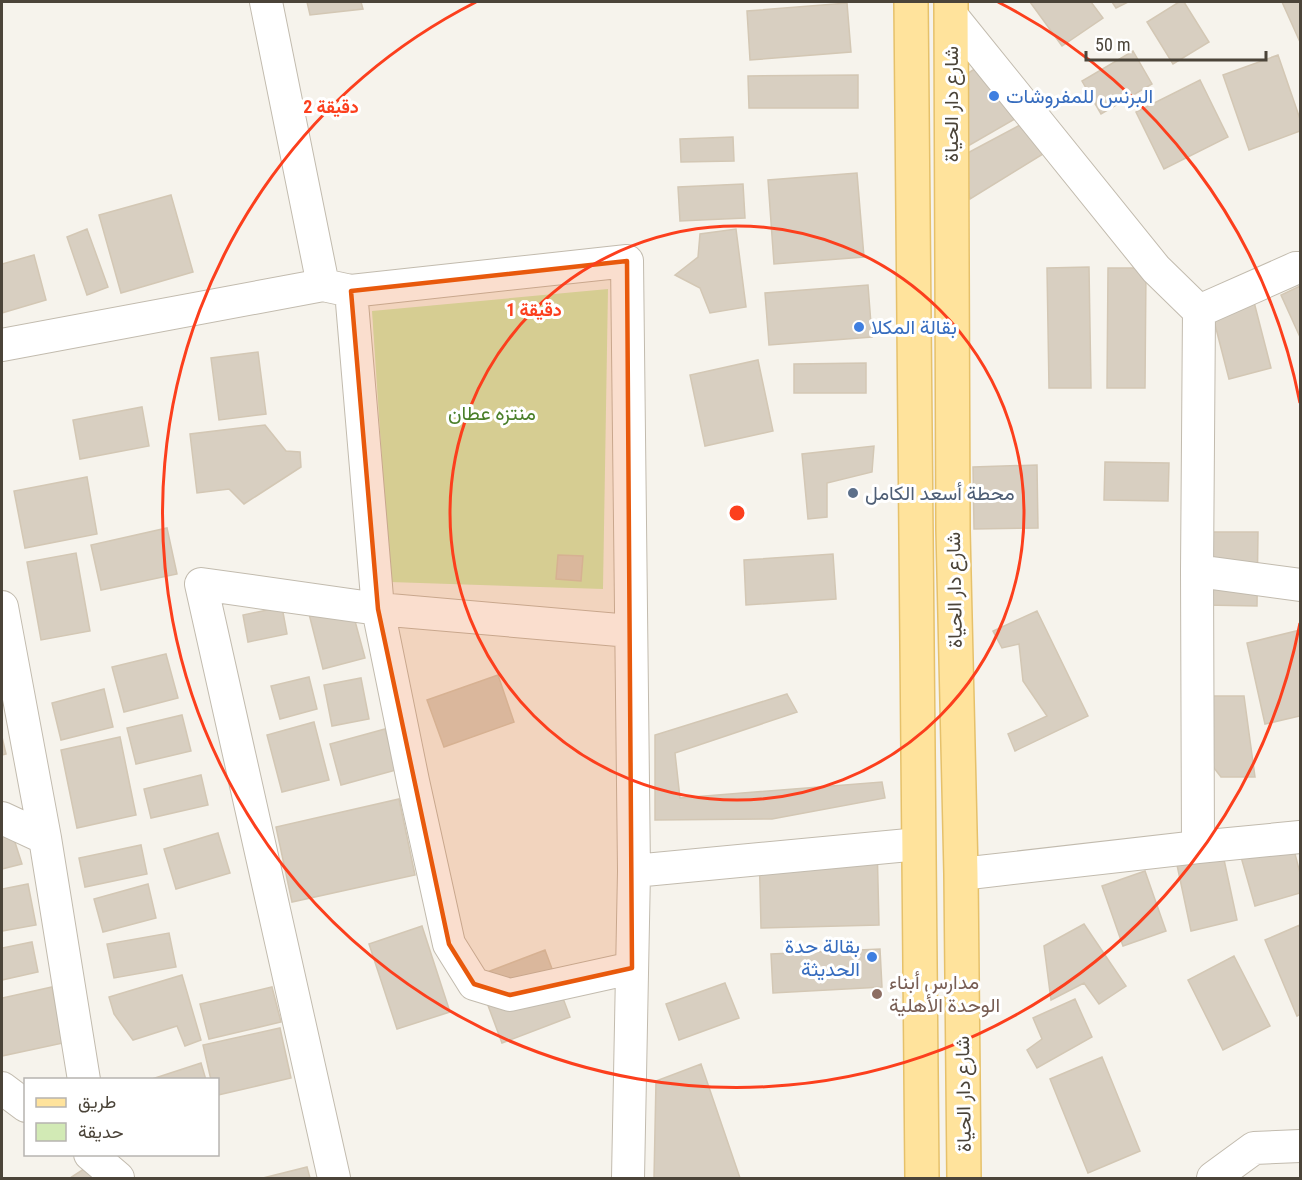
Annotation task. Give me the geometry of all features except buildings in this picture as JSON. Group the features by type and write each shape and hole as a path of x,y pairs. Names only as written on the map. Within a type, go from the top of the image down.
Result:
{"main road":[{"name":"شارع دار الحياة","path":"911,2 921,1179"},
{"name":"شارع دار الحياة","path":"951,8 953,530 961,874 964,1179"},
{"path":"917,531 953,530"}],"street":[{"path":"266,2 337,288 378,609 449,944 474,984 510,995 632,968"},
{"path":"951,8 1156,269 1199,310 1198,847"},
{"path":"2,345 337,288 627,261 634,871 628,1179"},
{"path":"1199,310 1300,268"},
{"path":"1197,571 1300,585"},
{"path":"334,1179 201,584 378,609 630,632"},
{"path":"2,607 45,838 84,1078"},
{"path":"2,818 45,838"},
{"path":"961,874 1300,837"},
{"path":"634,871 919,843"},
{"path":"2,1088 24,1104"},
{"path":"1213,1179 1254,1148 1300,1146"}],"highlighted area":[{"path":"627,261 632,968 510,995 474,984 449,944 378,609 351,291"}],"green space":[{"name":"منتزه عطان","path":"608,289 603,589 390,582 372,311"}],"place":[{"name":"البرنس للمفروشات","path":"994,96"},
{"name":"بقالة المكلا","path":"859,327"},
{"name":"محطة أسعد الكامل","path":"853,493"},
{"name":"بقالة حدة الحديثة","path":"872,957"},
{"name":"مدارس أبناء الوحدة الأهلية","path":"877,994"}]}
